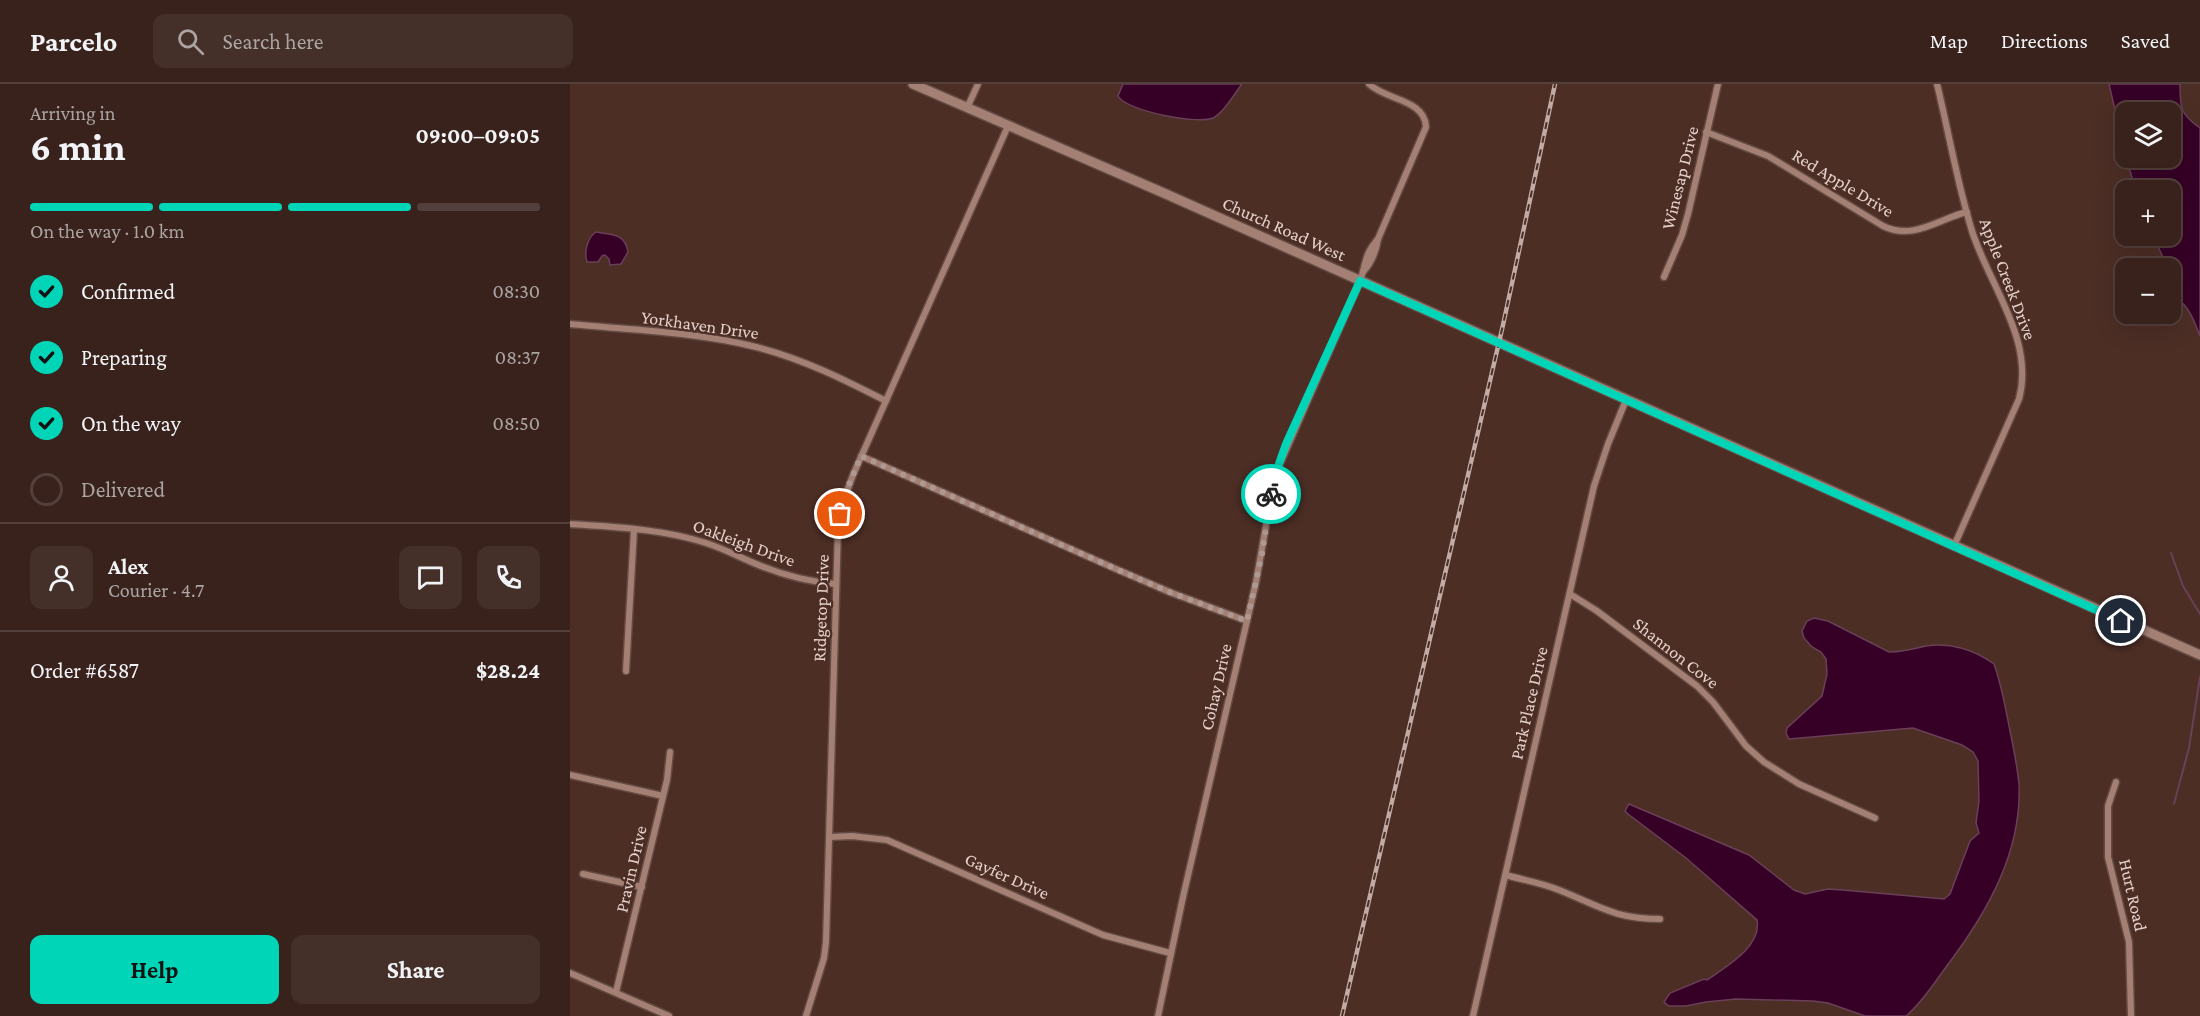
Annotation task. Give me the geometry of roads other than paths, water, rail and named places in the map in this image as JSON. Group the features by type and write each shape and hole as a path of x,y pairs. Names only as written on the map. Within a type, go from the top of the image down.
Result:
{"street":[{"name":"Church Road West","path":"913,84 1361,277 1626,400 2200,656"},
{"path":"967,108 978,84"},
{"name":"Cohay Drive","path":"1158,1016 1170,953 1262,554 1278,465 1361,277 1364,262 1370,249 1378,240 1425,131 1424,116 1418,109 1380,92 1369,84"},
{"name":"Winesap Drive","path":"1664,277 1684,228 1718,84"},
{"name":"Apple Creek Drive","path":"1937,84 1975,241 1999,292 2022,361 2022,384 2015,410 1954,546"},
{"name":"Ridgetop Drive","path":"806,1016 825,950 840,514 845,494 861,456 1008,126"},
{"name":"Red Apple Drive","path":"1706,132 1768,156 1893,231 1914,231 1967,212"},
{"name":"Yorkhaven Drive","path":"570,324 750,345 797,360 886,401"},
{"name":"Park Place Drive","path":"1473,1016 1596,480 1626,400"},
{"path":"861,456 1172,593 1247,621"},
{"name":"Oakleigh Drive","path":"570,524 672,534 704,542 784,574 816,582 836,584"},
{"path":"626,671 634,530"},
{"name":"Shannon Cove","path":"1570,594 1597,611 1697,686 1713,702 1746,746 1764,762 1799,784 1875,818"},
{"name":"Pravin Drive","path":"616,992 663,796 670,752"},
{"path":"570,774 663,796"},
{"name":"Hurt Road","path":"2116,782 2108,806 2108,857 2129,942 2131,1016"},
{"name":"Gayfer Drive","path":"830,837 852,836 887,840 1103,935 1170,953"},
{"path":"583,874 642,887"},
{"path":"1506,875 1558,889 1613,914 1660,920"},
{"path":"570,973 669,1016"}],"waterway":[{"path":"2171,553 2183,586 2200,614"},
{"path":"2174,804 2189,748 2200,677"}],"railway":[{"path":"1342,1016 1503,325 1555,84"}]}
